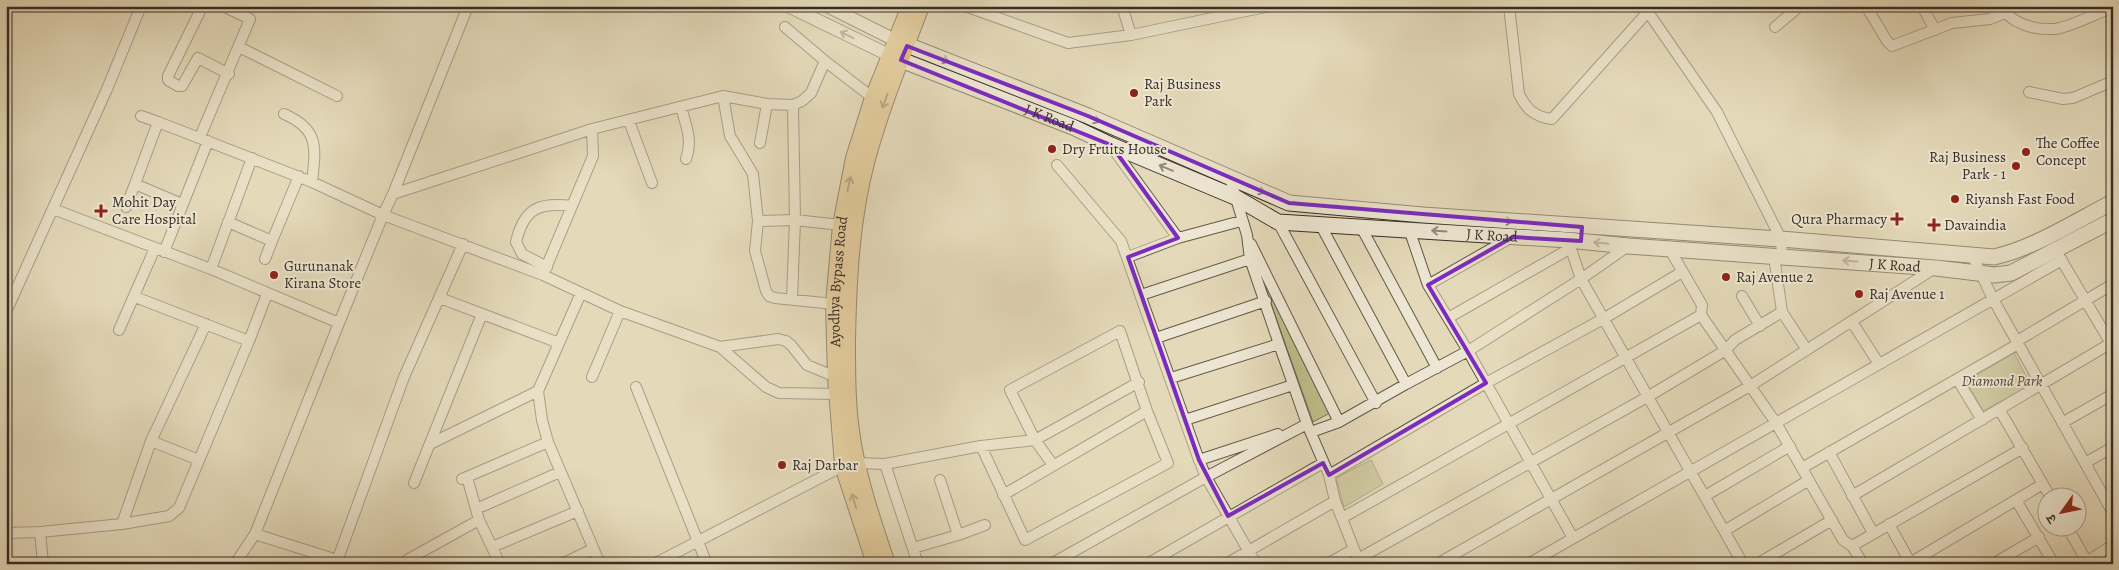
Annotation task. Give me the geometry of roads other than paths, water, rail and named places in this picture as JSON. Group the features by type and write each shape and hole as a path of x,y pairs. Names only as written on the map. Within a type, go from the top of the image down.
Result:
{"main road":[{"name":"Ayodhya Bypass Road","path":"887,564 868,508 850,465 853,444 847,380 848,287 858,200 866,161 899,51 910,6"},
{"name":"Ayodhya Bypass Road","path":"875,564 850,465 837,394 834,304 841,225 854,158 873,98 921,6"},
{"name":"J K Road","path":"899,51 1234,197 1278,222 1513,237 1782,240 1973,256 2002,255 2048,236 2113,202"},
{"name":"J K Road","path":"899,51 1088,116 1289,203 1628,246 1936,268 1980,273 2011,273 2059,255 2113,220"},
{"path":"1193,180 1198,165"},
{"path":"2002,255 2005,273"}],"street":[{"path":"6,312 10,295 53,209 141,6"},
{"path":"119,330 182,204 204,139 250,19 223,6"},
{"path":"235,564 255,534 338,323 383,215 394,194 468,6"},
{"path":"788,6 899,51"},
{"path":"827,6 899,51"},
{"path":"965,6 1068,43 1131,35 1229,11 1270,6"},
{"path":"1122,6 1131,35"},
{"path":"1509,6 1519,94 1525,107 1543,118 1552,119 1650,9 1717,112 1782,240 1778,256 1782,312 1807,350"},
{"path":"1775,27 1800,6"},
{"path":"1866,6 1892,46 1959,21 1990,19 2003,10 2009,18 2022,25 2054,29 2108,8"},
{"path":"1922,6 1935,30"},
{"path":"201,9 168,76 168,80 178,86 182,86 198,58 229,74"},
{"path":"785,27 824,61 873,98"},
{"path":"240,47 337,96"},
{"path":"394,194 592,129 723,96 767,104 793,104 802,101 810,93 824,61"},
{"path":"2029,92 2063,100 2073,98 2113,81"},
{"path":"723,96 730,136 753,174 758,221 755,251 766,291 769,296 834,304"},
{"path":"760,143 767,104"},
{"path":"792,299 795,220 793,104"},
{"path":"681,107 690,140 690,149 686,159"},
{"path":"284,114 299,121 311,133 314,156 312,182"},
{"path":"141,116 299,176 383,215 545,272"},
{"path":"629,121 648,167 652,183"},
{"path":"126,207 158,122"},
{"path":"545,272 594,156 592,129"},
{"path":"1111,145 1178,238"},
{"path":"211,269 252,158"},
{"path":"1057,165 1121,241 1206,477 1256,564"},
{"path":"265,259 299,176"},
{"path":"1230,178 1234,197 1247,235 1339,422"},
{"path":"135,184 182,204"},
{"path":"572,206 552,205 536,208 527,215 518,236 516,242 522,254 545,272 581,293 620,311 720,347 766,387 779,392 837,394"},
{"path":"53,209 211,269 338,323"},
{"path":"758,221 795,220 841,225"},
{"path":"1128,257 1178,238 1242,221"},
{"path":"228,222 272,241"},
{"path":"1278,222 1376,402"},
{"path":"1320,224 1406,384"},
{"path":"1361,227 1437,368"},
{"path":"1409,229 1428,285 1468,351 1573,538"},
{"path":"1247,235 1250,259 1266,301 1278,344 1309,428 1330,475 1335,501 1360,561 1529,462 1649,396 1726,350 1735,340 1782,312"},
{"path":"1428,285 1513,237"},
{"path":"1448,318 1575,239 1581,279 1743,564"},
{"path":"255,534 337,562 404,377 463,244"},
{"path":"1199,460 1309,428 1339,422 1468,351 1581,279 1628,246"},
{"path":"1669,248 1702,305 1701,315 1776,423 1843,540 1852,546 1860,563"},
{"path":"1528,564 1993,299 2059,255 2112,344 1852,496"},
{"path":"1973,256 1993,299 2062,423 2085,463 2108,494 2113,513"},
{"path":"1141,295 1250,259"},
{"path":"1437,564 1550,498 1750,386 1936,268"},
{"path":"1330,475 1486,383 1603,319 1682,272"},
{"path":"1802,468 2018,343 2113,284"},
{"path":"581,293 538,391 542,420 548,442 600,564"},
{"path":"6,533 40,532 122,524 169,516 178,508 267,294"},
{"path":"1742,296 1760,326"},
{"path":"135,297 249,341"},
{"path":"440,298 559,343"},
{"path":"1156,338 1266,301"},
{"path":"592,377 620,311"},
{"path":"414,483 482,314"},
{"path":"1342,518 1701,315"},
{"path":"1852,322 1879,364"},
{"path":"122,524 151,441 206,324"},
{"path":"981,446 1025,540 1168,462 1147,412 1139,382 1120,332 1010,390 1035,440 1053,466"},
{"path":"720,347 778,339 786,341 807,365 836,377"},
{"path":"1171,378 1278,344"},
{"path":"1957,379 1982,420"},
{"path":"654,564 850,465 885,464 981,446 1035,440 1139,382"},
{"path":"1186,420 1293,385"},
{"path":"636,387 707,564"},
{"path":"430,444 538,391"},
{"path":"2062,423 2113,394"},
{"path":"1999,410 2045,488"},
{"path":"1003,495 1147,412"},
{"path":"1051,564 1206,477 1309,428"},
{"path":"151,441 199,460"},
{"path":"498,563 479,520 464,478 548,442"},
{"path":"1705,496 1790,446"},
{"path":"2085,463 2113,447"},
{"path":"1852,546 2023,448"},
{"path":"1829,452 1873,534"},
{"path":"1147,564 1323,463"},
{"path":"885,464 918,564"},
{"path":"483,506 560,472"},
{"path":"940,480 958,535"},
{"path":"1724,530 1809,480"},
{"path":"1889,524 1911,563 2043,484"},
{"path":"2016,500 2036,532"},
{"path":"1226,564 1335,501"},
{"path":"492,547 578,511"},
{"path":"407,560 479,520"},
{"path":"1757,564 1832,520"},
{"path":"913,548 985,525"},
{"path":"40,532 43,564"},
{"path":"1993,564 2037,538"},
{"path":"2040,538 2054,564"},
{"path":"2073,538 2086,563 2113,546"},
{"path":"1327,564 1354,548"},
{"path":"562,564 593,549"}],"place":[{"name":"Raj Business Park","path":"1134,93"},
{"name":"Dry Fruits House","path":"1052,149"},
{"name":"The Coffee Concept","path":"2026,152"},
{"name":"Raj Business Park - 1","path":"2016,166"},
{"name":"Riyansh Fast Food","path":"1955,199"},
{"name":"Mohit Day Care Hospital","path":"101,211"},
{"name":"Qura Pharmacy","path":"1897,219"},
{"name":"Davaindia","path":"1934,225"},
{"name":"Gurunanak Kirana Store","path":"274,275"},
{"name":"Raj Avenue 2","path":"1726,277"},
{"name":"Raj Avenue 1","path":"1859,294"},
{"name":"Raj Darbar","path":"782,465"}],"park label":[{"name":"Diamond Park","path":"2002,381"}]}
